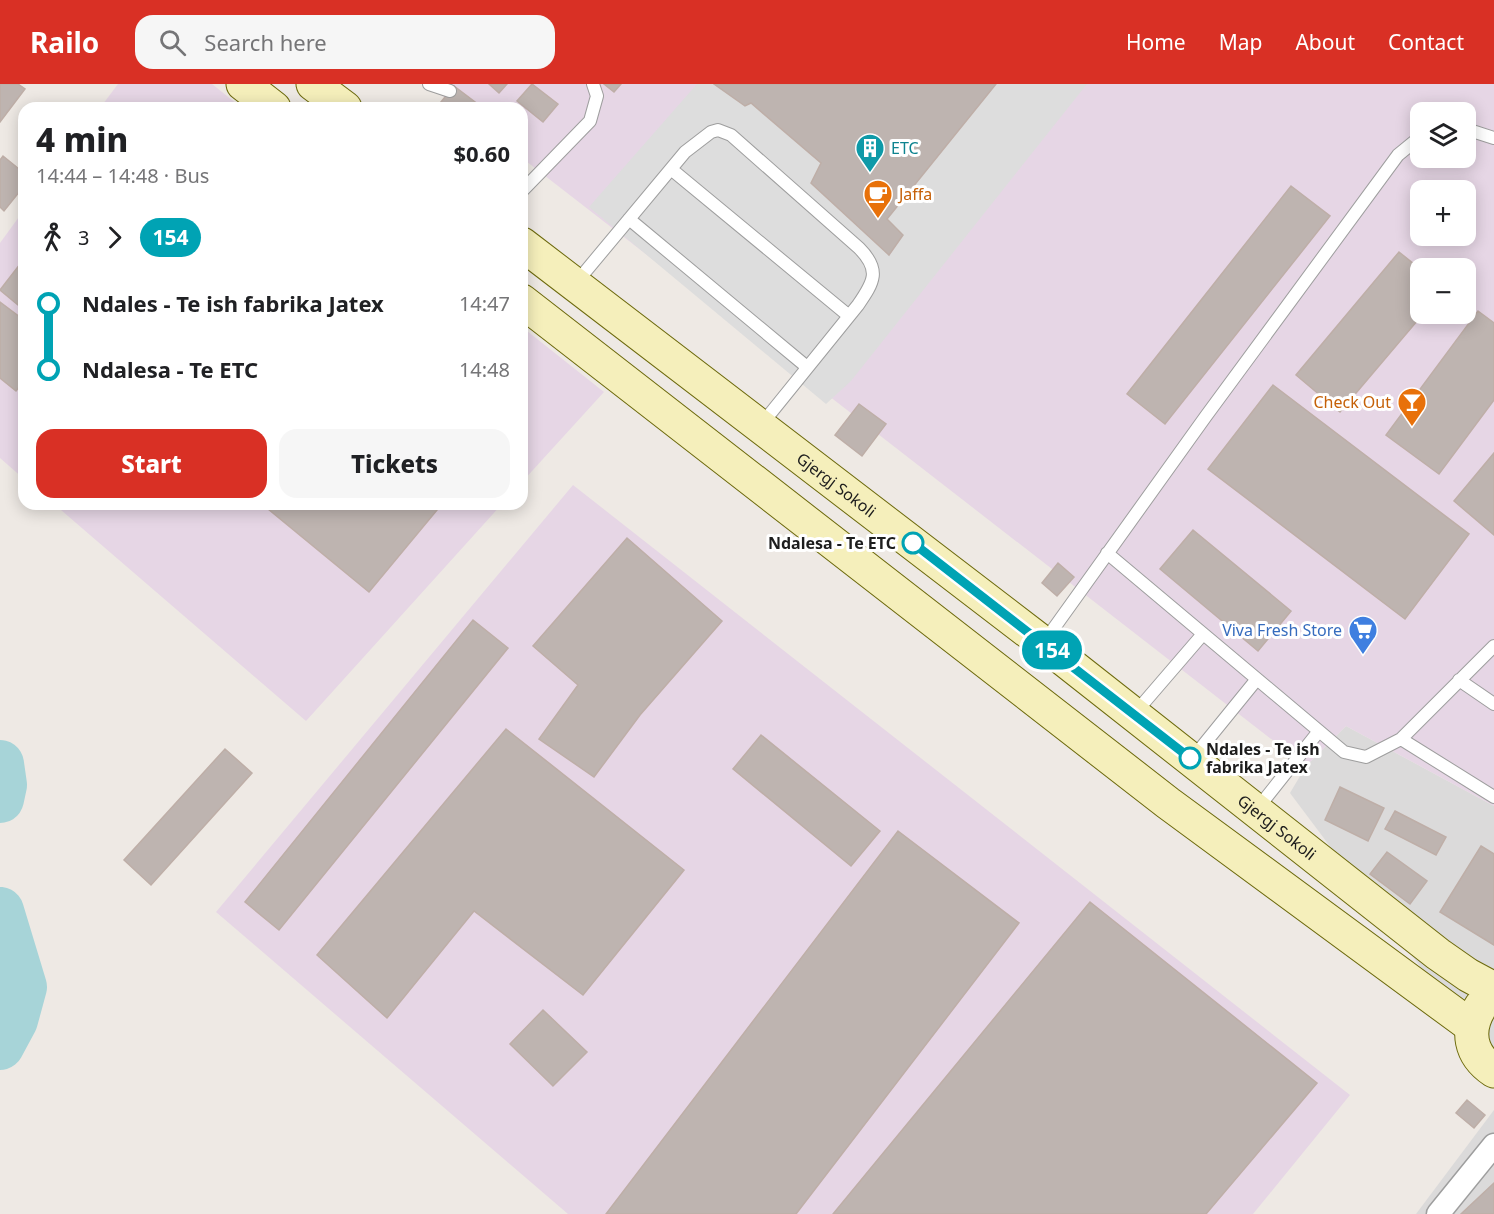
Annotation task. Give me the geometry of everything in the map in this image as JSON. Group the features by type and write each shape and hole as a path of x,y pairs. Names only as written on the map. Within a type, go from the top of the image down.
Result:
{"main road":[{"path":"243,84 266,102"},
{"path":"319,85 338,102"},
{"name":"Gjergj Sokoli","path":"528,249 1043,643 1438,954 1468,975 1494,989"},
{"path":"528,306 1168,803 1471,1026"},
{"path":"1494,997 1482,1005 1471,1026 1471,1040 1475,1053 1483,1064 1494,1071"}],"street":[{"path":"1438,1214 1494,1145"}],"lane":[{"path":"429,84 450,91"},
{"path":"528,185 590,121 597,96 593,84"},
{"path":"575,284 671,169 705,134 718,130 731,135 870,259 874,273 870,288 760,426"},
{"path":"1476,132 1494,138"},
{"path":"1043,643 1398,155 1410,145"},
{"path":"671,169 849,316"},
{"path":"629,219 807,367"},
{"path":"1107,553 1344,752 1366,757 1401,739 1494,646"},
{"path":"1134,714 1203,634"},
{"path":"1192,759 1257,679"},
{"path":"1459,680 1494,704"},
{"path":"1256,810 1319,731"},
{"path":"1401,739 1494,798"}],"shaded area":[{"path":"118,84 212,84 234,102 104,102"},
{"path":"427,84 1494,84 1494,806 1346,726 1306,766 528,163 528,102 450,102"},
{"path":"697,84 714,84 745,106 751,103 821,163 812,183 890,255 903,235 887,219 996,84 1087,84 851,381 826,404 589,207"},
{"path":"18,218 18,474 0,458 0,243"},
{"path":"528,332 604,392 528,475"},
{"path":"573,485 1350,1095 1253,1214 568,1214 216,912"},
{"path":"61,510 497,510 306,721"},
{"path":"1346,726 1494,806 1494,1065 1290,793 1306,766"},
{"path":"1494,1110 1494,1214 1416,1214"}],"building":[{"path":"0,84 18,84 25,89 0,122"},
{"path":"489,84 507,84 499,93"},
{"path":"532,84 558,104 543,122 528,110 528,102 517,101"},
{"path":"604,84 621,84 614,92"},
{"name":"ETC","path":"714,84 996,84 887,219 903,235 889,255 811,183 821,163 751,103 745,106"},
{"path":"454,86 475,102 441,102"},
{"path":"3,156 18,168 18,194 4,211 0,207 0,160"},
{"path":"1291,186 1330,216 1165,424 1127,394"},
{"path":"1399,252 1410,261 1410,324 1415,324 1340,412 1296,375"},
{"path":"18,267 18,305 0,290"},
{"path":"0,302 18,316 18,388 16,391 0,378"},
{"path":"1478,311 1494,323 1494,400 1439,474 1386,435 1468,324 1476,324"},
{"path":"1273,385 1469,534 1405,619 1208,469"},
{"path":"859,404 886,424 862,456 835,435"},
{"path":"1494,453 1494,535 1454,501"},
{"path":"269,510 437,510 369,592"},
{"path":"1193,530 1291,611 1258,651 1160,569"},
{"path":"627,538 722,621 640,715 594,777 539,739 578,685 533,646"},
{"path":"1058,563 1074,577 1057,596 1042,583"},
{"path":"473,620 508,648 279,930 245,902"},
{"path":"506,729 684,870 583,995 474,911 387,1018 317,955"},
{"path":"761,735 880,831 851,866 733,769"},
{"path":"225,749 252,773 151,885 124,860"},
{"path":"1340,787 1384,808 1368,841 1325,820"},
{"path":"1395,811 1446,837 1436,855 1385,829"},
{"path":"898,831 1019,923 796,1214 606,1214"},
{"path":"1481,846 1494,854 1494,945 1440,912"},
{"path":"1387,852 1427,881 1410,904 1370,874"},
{"path":"1090,902 1317,1083 1206,1214 833,1214"},
{"path":"543,1010 587,1052 553,1086 510,1044"},
{"path":"1467,1100 1485,1115 1474,1128 1456,1113"},
{"path":"1494,1183 1494,1214 1461,1214"}],"waterway":[{"path":"0,764 3,785 0,799"},
{"path":"0,911 23,987 14,1020 0,1046"}],"bus line":[{"name":"154","path":"913,543 1190,758"}],"place":[{"name":"ETC","path":"870,174"},
{"name":"Jaffa","path":"878,220"},
{"name":"Check Out","path":"1412,428"},
{"name":"Ndalesa - Te ETC","path":"913,543"},
{"name":"Viva Fresh Store","path":"1363,656"},
{"name":"Ndales - Te ish fabrika Jatex","path":"1190,758"}]}
